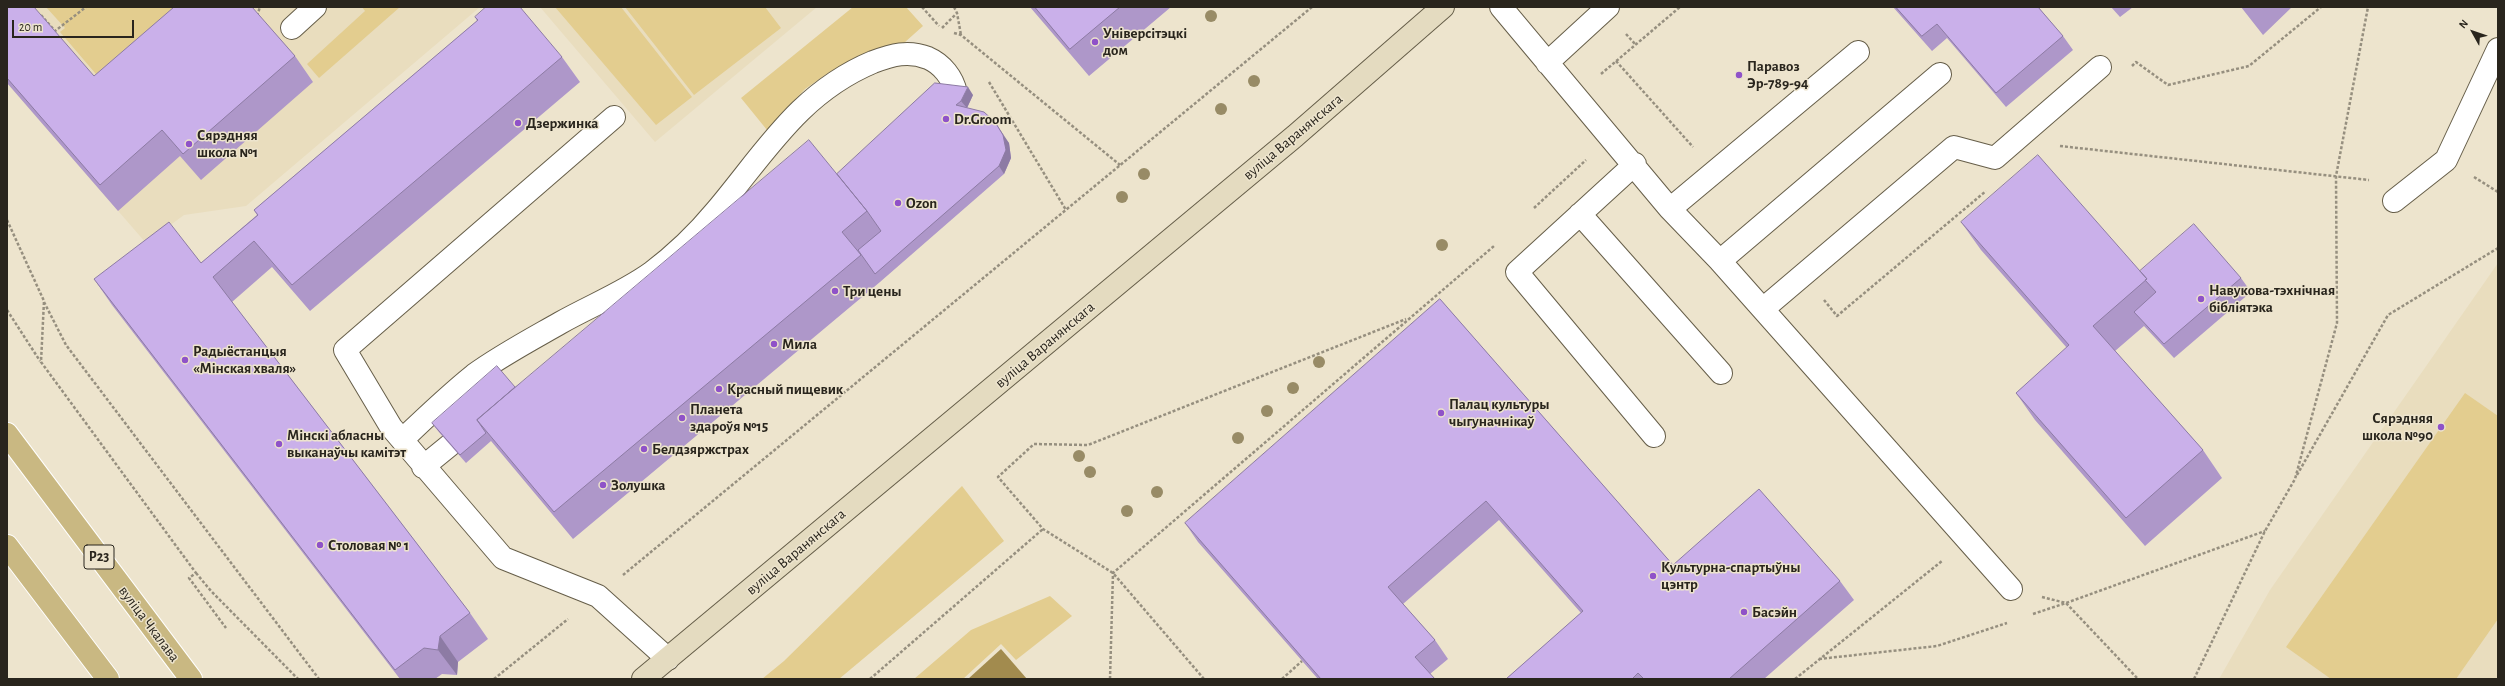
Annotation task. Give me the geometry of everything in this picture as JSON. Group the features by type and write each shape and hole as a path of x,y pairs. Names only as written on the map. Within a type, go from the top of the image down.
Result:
{"main road":[{"name":"вуліца Варанянскага","path":"643,679 1295,136 1443,7"},
{"name":"вуліца Чкалава","path":"7,434 191,679"},
{"path":"7,546 108,679"}],"lane":[{"path":"292,28 315,7"},
{"path":"1501,7 1610,138 1635,164 1670,209 1720,261 2011,589"},
{"path":"1547,63 1608,7"},
{"path":"2394,201 2446,160 2498,49"},
{"path":"1670,209 1714,170 1858,52"},
{"path":"402,440 475,375 560,323 613,296 651,273 685,244 716,211 793,116 836,81 886,57 902,53 918,54 933,61 946,71 956,93"},
{"path":"1762,309 1954,147 1995,158 2100,67"},
{"path":"1720,261 1940,74"},
{"path":"614,117 345,350 391,427 503,558 598,596 668,659"},
{"path":"1635,164 1517,272 1654,436"},
{"path":"1580,214 1721,373"},
{"path":"423,466 450,445"}],"path":[{"path":"41,15 56,31 86,7"},
{"path":"257,17 260,7"},
{"path":"922,7 941,28 961,35 1120,165"},
{"path":"954,7 957,13 961,35 969,49"},
{"path":"494,679 598,596 1312,7"},
{"path":"1576,97 1680,7"},
{"path":"2130,67 2136,62 2168,85 2249,66 2321,7"},
{"path":"2295,479 2337,323 2336,176 2368,7"},
{"path":"1616,61 1714,170"},
{"path":"985,76 1066,210"},
{"path":"1531,211 1610,138"},
{"path":"2056,146 2415,184"},
{"path":"1802,274 1837,316 1987,190"},
{"path":"7,220 66,345 319,679"},
{"path":"1110,679 1113,573 1498,242"},
{"path":"2194,679 2265,531 2388,315 2498,248"},
{"path":"40,362 44,301"},
{"path":"7,310 40,362 210,591 298,679"},
{"path":"1204,679 1113,573 1043,529 998,477 1034,444 1088,445 1407,319"},
{"path":"870,679 1043,529"},
{"path":"2030,615 2265,531"},
{"path":"1795,679 1969,540"},
{"path":"196,573 189,578 226,628"},
{"path":"2011,589 2066,603 2138,679"},
{"path":"1819,659 1937,646 2009,622"},
{"path":"1282,679 1302,661"}],"shaded area":[{"name":"Сярэдняя школа №1","path":"7,7 480,7 246,206 184,215 146,243 7,83"},
{"path":"46,7 213,7 113,94 60,32 65,28"},
{"path":"362,7 400,7 319,78 307,64 365,11"},
{"path":"540,7 817,7 655,142"},
{"path":"555,7 621,7 692,97 656,125"},
{"path":"625,7 765,7 781,28 694,95"},
{"path":"853,7 906,7 923,26 904,43 877,49 828,73 805,89 767,130 741,98"},
{"name":"Сярэдняя школа №90","path":"2498,263 2498,679 2219,679 2270,590"},
{"path":"2465,393 2498,416 2498,619 2456,679 2331,679 2286,647"},
{"path":"962,486 1004,541 839,679 762,679 784,661"},
{"path":"1050,596 1072,616 1016,660 1001,644 963,679 914,679 971,630"},
{"path":"1001,649 1027,679 968,679"}],"building":[{"path":"7,7 34,7 94,76 174,7 252,7 295,56 183,154 162,130 100,185 7,78"},
{"path":"486,7 520,7 562,57 292,285 254,241 213,277 470,613 440,636 438,650 424,648 395,670 94,279 169,222 201,263 258,215 254,210 478,20 475,17"},
{"path":"1035,7 1120,7 1070,49"},
{"path":"1896,7 2038,7 2063,36 1996,93 1937,24 1922,36"},
{"path":"935,83 968,87 961,101 956,105 984,112 995,122 1003,135 1006,150 999,166 875,274 858,250 881,231 837,174"},
{"path":"809,140 867,211 842,232 861,255 554,512 477,420"},
{"path":"2038,155 2147,279 2093,326 2203,450 2126,518 2016,393 2069,345 1961,222"},
{"name":"Навукова-тэхнічная бібліятэка","path":"2194,224 2241,278 2164,344 2134,312 2156,292 2145,280 2147,279 2140,271"},
{"name":"Палац культуры чыгуначнікаў","path":"1440,299 1673,565 1759,489 1840,581 1729,679 1644,679 1638,673 1632,679 1506,679 1583,611 1486,501 1388,587 1435,640 1415,657 1435,679 1321,679 1185,523"},
{"path":"497,366 515,387 477,420 486,433 460,455 432,423"}],"place":[{"name":"Універсітэцкі дом","path":"1095,42"},
{"name":"Паравоз Эр-789-94","path":"1739,75"},
{"name":"Dr.Groom","path":"946,119"},
{"name":"Дзержинка","path":"518,123"},
{"name":"Сярэдняя школа №1","path":"189,144"},
{"name":"Ozon","path":"898,203"},
{"name":"Три цены","path":"835,291"},
{"name":"Навукова-тэхнічная бібліятэка","path":"2201,299"},
{"name":"Мила","path":"774,344"},
{"name":"Радыёстанцыя «Мінская хваля»","path":"185,360"},
{"name":"Красный пищевик","path":"719,389"},
{"name":"Палац культуры чыгуначнікаў","path":"1441,413"},
{"name":"Планета здароўя №15","path":"682,418"},
{"name":"Сярэдняя школа №90","path":"2441,427"},
{"name":"Мінскі абласны выканаўчы камітэт","path":"279,444"},
{"name":"Белдзяржстрах","path":"644,449"},
{"name":"Золушка","path":"603,485"},
{"name":"Столовая № 1","path":"320,545"},
{"name":"Культурна-спартыўны цэнтр","path":"1653,576"},
{"name":"Басэйн","path":"1744,612"}]}
